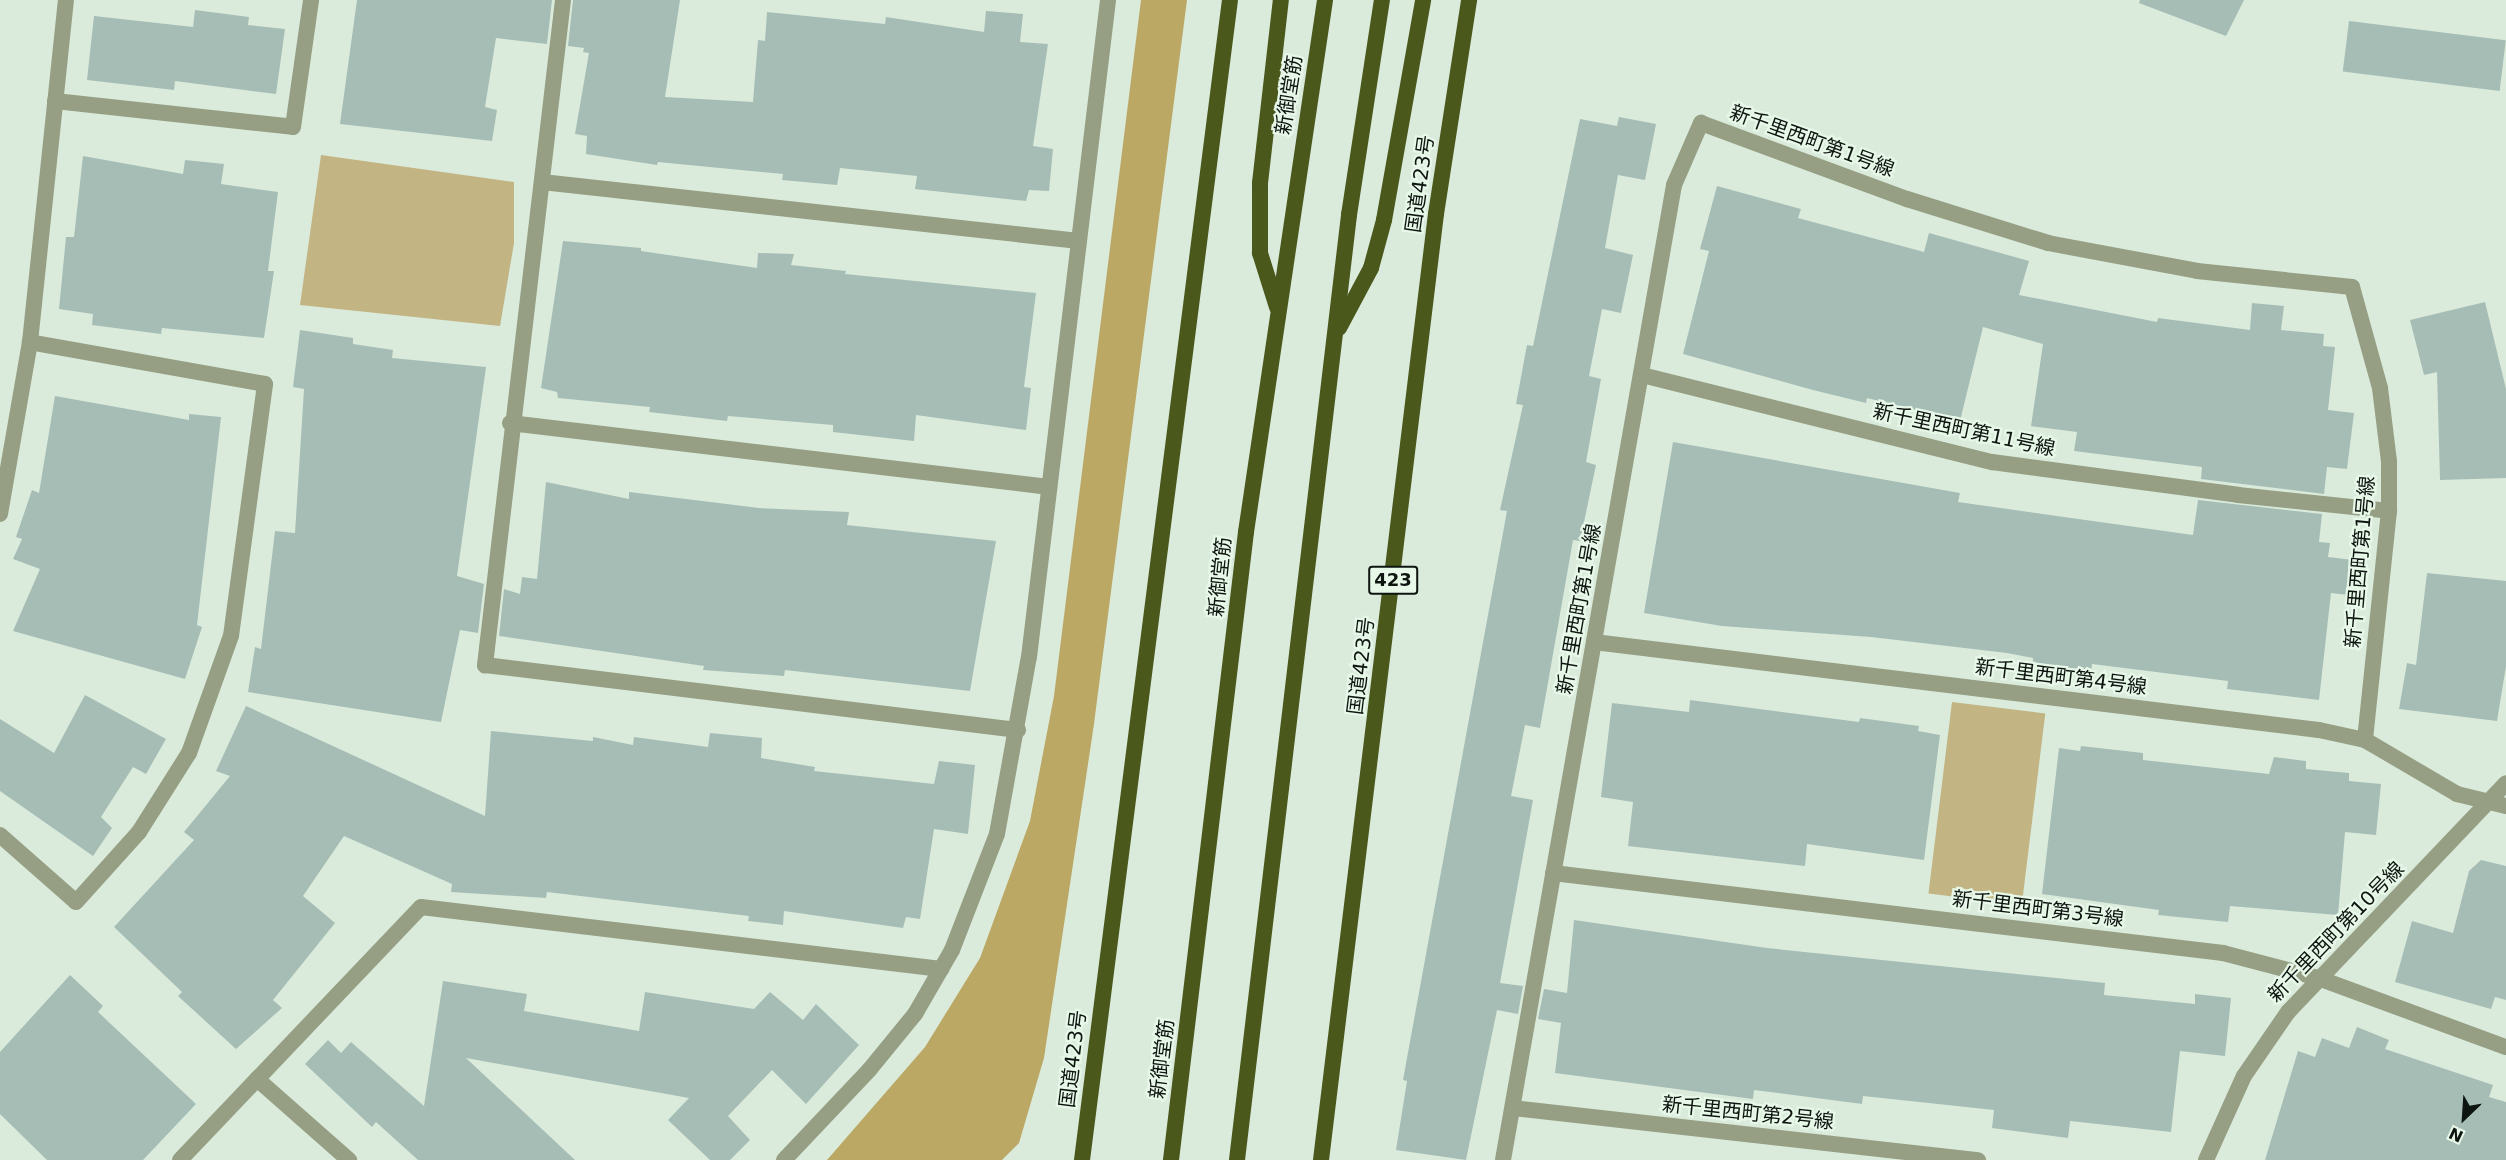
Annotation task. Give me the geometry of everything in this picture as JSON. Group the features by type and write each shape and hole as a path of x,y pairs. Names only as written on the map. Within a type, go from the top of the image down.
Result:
{"highway":[{"name":"国道423号","path":"1082,1160 1230,0"},
{"path":"1279,314 1260,253 1260,183 1281,0"},
{"name":"新御堂筋","path":"1171,1160 1246,532 1324,0"},
{"path":"1237,1160 1335,335 1382,0"},
{"path":"1335,335 1371,268 1384,220 1423,0"},
{"name":"国道423号","path":"1321,1160 1436,214 1469,0"}],"street":[{"path":"0,514 30,342 66,0"},
{"path":"55,101 293,127 311,0"},
{"path":"563,0 510,423 484,664 1018,730"},
{"path":"784,1160 903,1030 941,969 990,855 1018,730 1108,0"},
{"name":"新千里西町第1号線","path":"1503,1160 1674,185 1701,123 1907,199 2048,243 2197,271 2352,287 2380,388 2390,461 2389,511 2365,741"},
{"path":"542,182 1079,241"},
{"path":"0,835 76,902 139,831 189,753 231,636 265,384 30,342"},
{"name":"新千里西町第11号線","path":"1642,375 2013,465 2389,511"},
{"path":"510,423 1048,487"},
{"name":"新千里西町第4号線","path":"1594,642 2319,730 2365,741 2457,794 2506,806"},
{"name":"新千里西町第10号線","path":"2206,1160 2244,1076 2288,1012 2318,978 2367,932 2506,783"},
{"name":"新千里西町第3号線","path":"1552,873 2223,953 2318,978 2506,1047"},
{"path":"180,1160 421,907 941,969"},
{"path":"257,1079 349,1160"},
{"name":"新千里西町第2号線","path":"1513,1108 1978,1160"},
{"path":"1074,1160 1085,1132"}],"shaded area":[{"path":"1141,0 1187,0 1094,724 1044,1058 1019,1143 1002,1160 827,1160 925,1047 980,958 1030,821 1054,696"},
{"path":"321,155 514,182 514,243 500,326 300,305"},
{"path":"1952,702 2045,713 2022,905 1928,894"}],"building":[{"path":"357,0 552,0 547,44 496,38 485,107 497,110 492,141 340,124"},
{"path":"573,0 680,0 665,97 753,102 758,40 765,41 767,12 885,24 886,17 984,32 986,11 1023,14 1020,42 1048,44 1033,146 1053,149 1049,191 1029,190 1026,201 915,189 917,176 840,168 837,185 782,180 783,174 658,162 657,165 586,154 587,136 575,134 589,53 583,52 584,48 568,46"},
{"path":"2140,0 2244,0 2226,36 2139,3"},
{"path":"195,10 249,17 248,25 285,29 276,94 175,81 174,90 87,80 94,16 193,27"},
{"path":"2349,21 2506,40 2500,91 2343,72"},
{"path":"1619,117 1656,124 1645,180 1618,175 1605,248 1633,255 1621,313 1602,309 1589,376 1601,379 1586,462 1596,465 1580,541 1573,540 1540,728 1525,725 1511,796 1533,800 1500,983 1523,986 1518,1014 1497,1010 1466,1160 1396,1150 1407,1081 1403,1080 1507,511 1500,510 1523,405 1516,404 1527,345 1533,346 1580,119 1617,126"},
{"path":"83,156 183,174 185,160 224,164 221,184 278,192 268,271 274,271 264,338 162,328 161,334 92,325 93,314 59,309 66,237 74,237"},
{"path":"1717,186 1801,209 1798,218 1924,252 1929,233 2029,261 2019,295 2157,322 2158,318 2250,330 2252,303 2284,306 2281,330 2324,334 2323,346 2335,347 2328,410 2354,413 2347,469 2327,467 2324,494 2201,479 2202,467 2074,451 2077,432 2031,426 2043,344 1983,327 1960,421 1867,398 1866,403 1683,354 1709,251 1700,249"},
{"path":"563,241 641,248 641,251 757,268 758,253 794,254 791,265 846,271 845,274 1036,293 1024,387 1031,388 1026,430 916,415 914,441 833,432 833,425 728,416 727,421 649,412 650,407 558,398 557,392 541,388"},
{"path":"2485,302 2506,389 2506,478 2440,480 2437,372 2424,375 2410,320"},
{"path":"300,330 353,338 353,344 393,350 392,358 486,367 457,576 484,584 478,633 460,630 441,722 248,692 255,647 261,649 275,531 295,533 304,389 293,387"},
{"path":"55,396 189,420 189,414 221,417 197,625 202,627 185,679 13,631 40,569 13,559 22,539 16,537 32,490 39,493"},
{"path":"1673,442 1960,493 1958,502 2193,535 2198,500 2322,514 2319,542 2330,543 2328,557 2353,560 2348,595 2331,593 2319,700 2227,689 2228,681 2092,664 2091,673 2033,665 2033,658 2007,653 1871,637 1722,626 1644,613"},
{"path":"546,482 629,499 629,492 759,508 849,512 847,525 996,541 970,691 785,670 784,676 703,670 704,666 499,636 504,589 520,594 522,577 537,579"},
{"path":"2427,573 2506,581 2506,666 2497,721 2399,709 2407,663 2416,665"},
{"path":"85,695 166,739 146,774 133,767 101,817 112,828 93,856 0,791 0,719 54,753"},
{"path":"1690,700 1859,722 1860,718 1919,726 1918,731 1940,735 1924,860 1807,844 1805,866 1628,846 1633,802 1601,797 1612,703 1689,712"},
{"path":"246,706 485,816 491,731 593,741 593,737 633,745 634,737 708,747 710,733 762,738 761,758 815,767 814,771 934,784 939,761 975,765 968,834 934,829 920,919 906,917 903,928 784,911 783,925 748,921 749,916 547,892 546,898 451,892 452,884 344,836 303,896 335,923 273,1000 282,1008 236,1049 178,996 182,992 114,927 194,840 184,832 230,776 216,771"},
{"path":"2081,746 2143,753 2143,760 2269,774 2274,757 2306,761 2306,769 2349,773 2349,781 2381,784 2376,835 2345,832 2338,915 2230,906 2228,922 2158,915 2159,910 2042,894 2059,748 2080,751"},
{"path":"2481,860 2506,866 2506,1000 2495,997 2491,1009 2395,982 2412,921 2453,933 2469,871"},
{"path":"1574,920 1767,948 2105,983 2104,995 2195,1004 2195,994 2231,998 2225,1056 2180,1051 2171,1132 2070,1121 2068,1138 1992,1128 1994,1110 1863,1096 1862,1104 1754,1090 1753,1099 1555,1073 1561,1023 1538,1019 1544,989 1567,993"},
{"path":"70,975 103,1006 98,1012 196,1104 143,1160 47,1160 0,1114 0,1052"},
{"path":"443,981 527,994 524,1011 639,1031 645,992 754,1009 770,992 803,1020 816,1004 859,1045 806,1104 772,1070 728,1116 750,1140 730,1160 710,1160 668,1120 689,1098 466,1058 575,1160 418,1160 376,1122 372,1127 305,1064 328,1040 341,1053 351,1042 424,1106"},
{"path":"2357,1027 2389,1040 2385,1049 2493,1085 2489,1097 2506,1102 2506,1160 2265,1160 2298,1051 2315,1057 2322,1038 2349,1048"}]}
